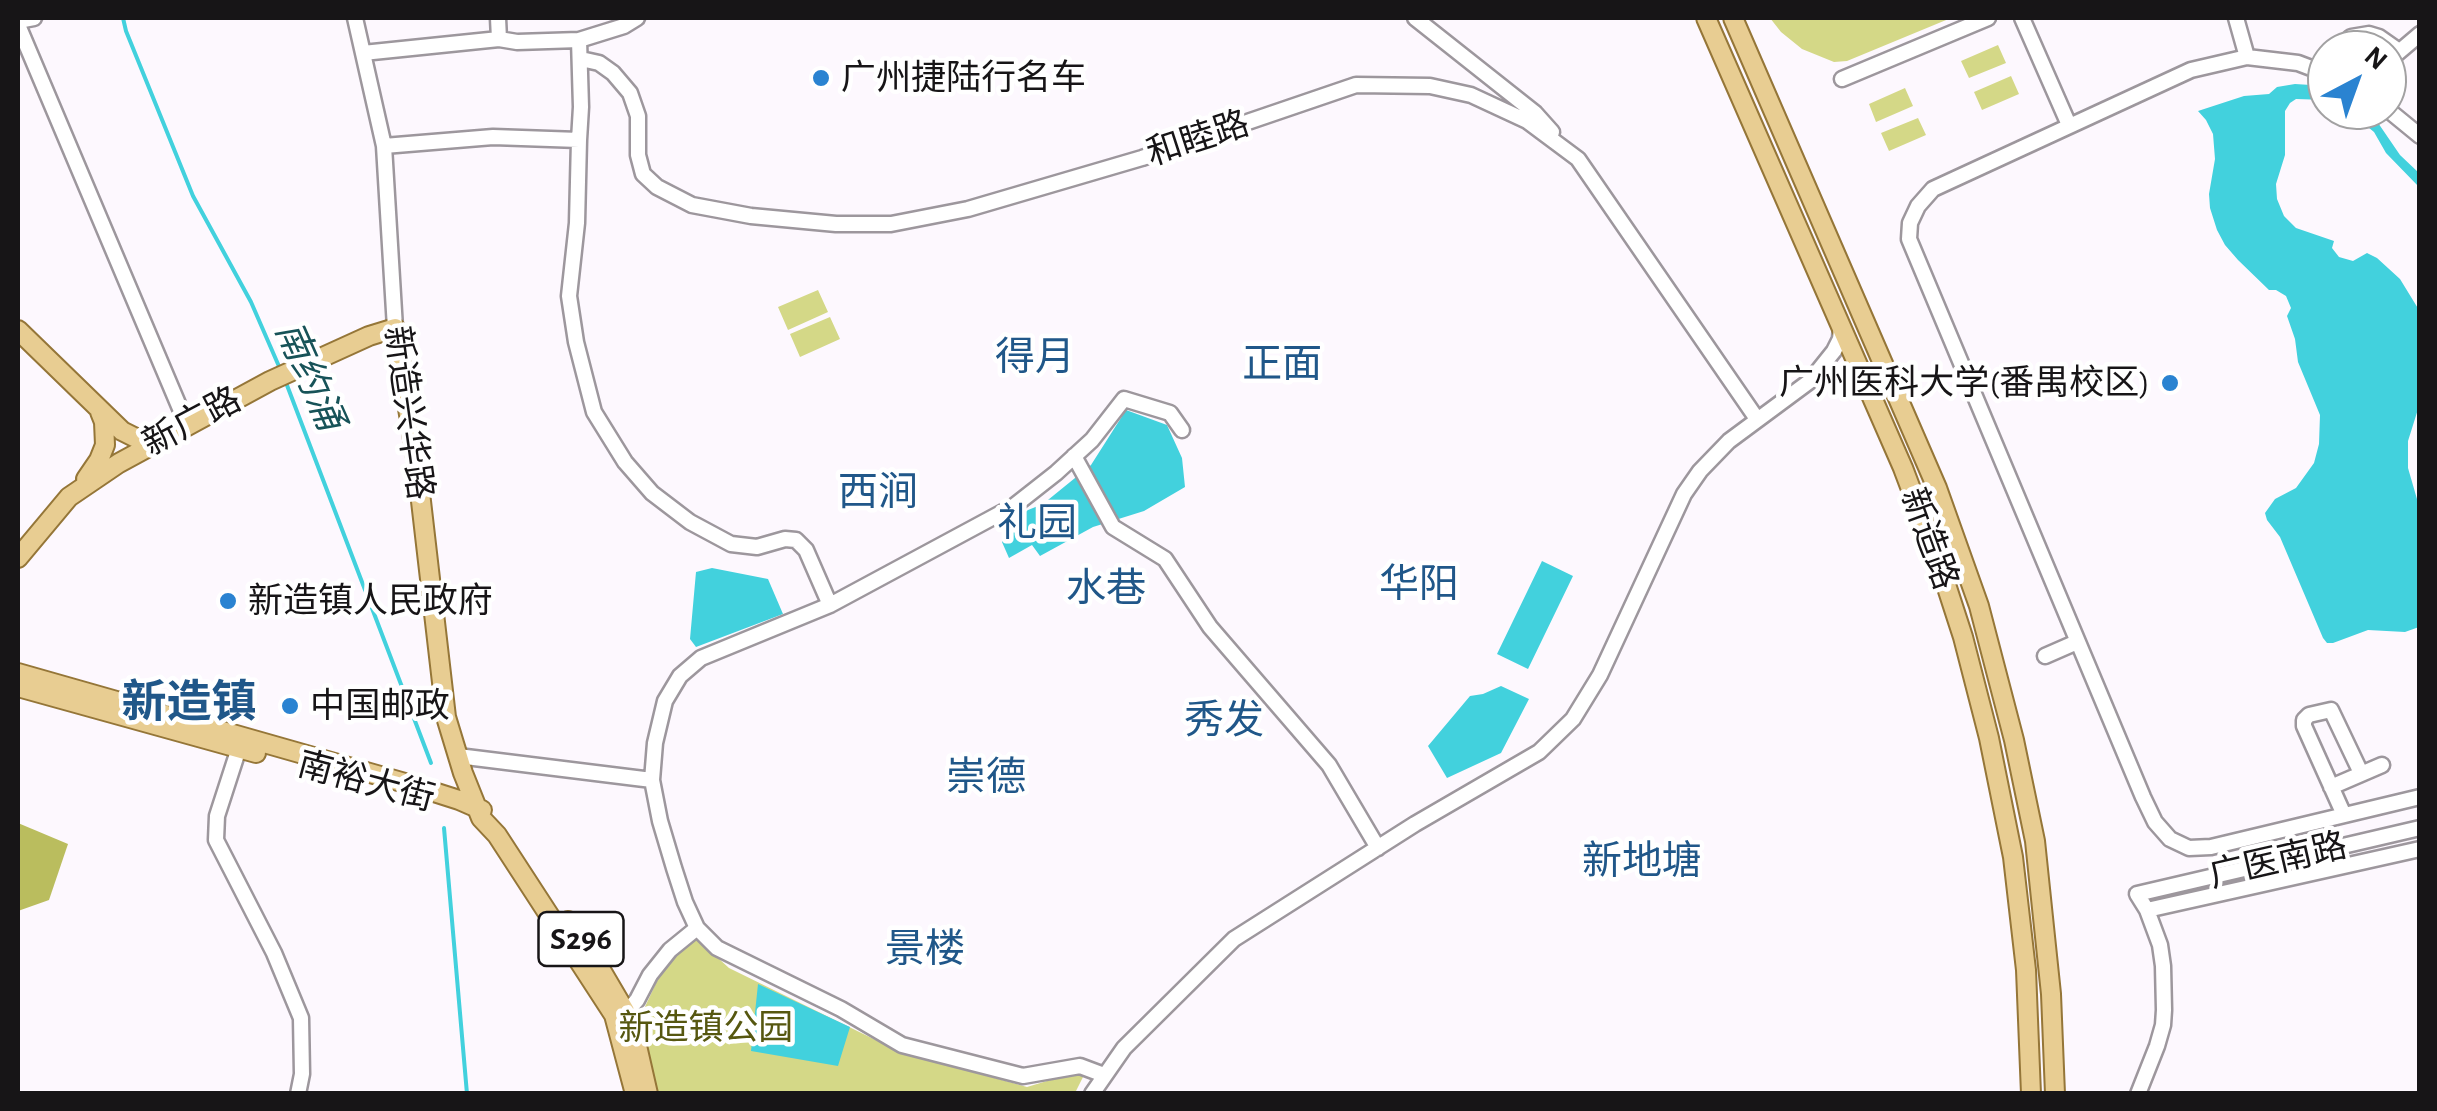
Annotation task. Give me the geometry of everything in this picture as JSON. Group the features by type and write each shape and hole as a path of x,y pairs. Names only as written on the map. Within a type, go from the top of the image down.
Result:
{"main road":[{"name":"新造路","path":"1706,18 1866,383 1954,608 1984,711 2005,814 2028,1002 2031,1094"},
{"name":"新造路","path":"1732,18 1937,488 1983,621 2035,841 2051,994 2055,1094"},
{"name":"新广路","path":"18,558 61,505 118,462 270,380 395,328"},
{"name":"新造兴华路","path":"395,328 416,458 446,717 478,812"},
{"path":"18,330 128,435 154,442"},
{"path":"77,491 105,445 104,422 94,403"},
{"name":"南裕大街","path":"18,673 412,785 478,812"},
{"name":"南裕大街","path":"18,687 478,812"},
{"name":"S296","path":"478,812 620,1013 638,1049 648,1094"},
{"name":"S296","path":"620,1013 635,1094"}],"street":[{"path":"34,18 18,23 187,425"},
{"name":"新造兴华路","path":"355,18 384,146 395,328"},
{"path":"498,18 499,39"},
{"path":"364,53 499,39 579,40 624,26 636,18"},
{"path":"1414,18 1535,113 1578,159"},
{"path":"1842,79 1988,18"},
{"path":"2022,18 2069,126"},
{"path":"2236,18 2247,57"},
{"path":"579,40 577,223 569,296 594,412 625,462 652,493 690,522 731,544 756,546 796,540 806,550 830,605"},
{"path":"2307,66 2247,57 2191,70 1933,190 1918,206 1908,239 2155,822 2170,839 2189,848 2211,847 2420,797"},
{"name":"和睦路","path":"580,59 599,63 614,73 630,93 638,116 638,155 643,174 657,186 692,205 836,224 891,224 968,209 1142,158 1356,85 1430,86 1470,95 1527,121 1578,159 1757,419"},
{"path":"384,146 494,137 578,140"},
{"path":"1092,1094 1124,1048 1234,939 1539,752 1573,719 1600,674 1684,494 1729,442 1810,380 1832,355 1840,340 1841,326"},
{"path":"1810,380 1836,375 1866,383"},
{"path":"1104,1075 1080,1066 1023,1076 902,1045 842,1009 717,948 697,928 684,902 652,780 655,743 665,701 680,676 701,658 830,605 1014,506 1092,440 1124,399 1170,413 1182,430"},
{"path":"1074,456 1113,528 1164,559 1210,627 1329,765 1378,848"},
{"path":"2045,656 2077,642"},
{"path":"2344,815 2304,726 2309,715 2331,710 2361,774"},
{"path":"239,748 217,816 216,840 274,953 301,1018 302,1074 298,1094"},
{"path":"458,756 652,780"},
{"path":"2332,786 2382,765"},
{"name":"广医南路","path":"2420,828 2136,894 2147,910 2420,849"},
{"path":"2138,1094 2157,1046 2164,1010 2160,945 2147,910"},
{"path":"620,1013 637,1000 670,950 697,928"}],"green space":[{"path":"1770,18 1951,18 1847,61 1834,62 1802,49"},
{"path":"1998,45 2006,63 1969,78 1961,61"},
{"path":"2011,76 2019,94 1982,110 1974,92"},
{"path":"1905,88 1913,106 1876,122 1869,104"},
{"path":"1918,118 1926,135 1889,151 1881,133"},
{"path":"818,290 828,312 788,330 778,307"},
{"path":"830,317 840,339 800,357 790,334"},
{"name":"新造镇公园","path":"696,938 729,968 898,1051 1027,1087 1087,1069 1075,1093 653,1093 642,1013 658,979"}],"shaded area":[{"path":"18,823 68,844 49,900 18,911"}],"water":[{"path":"2307,85 2307,99 2296,99 2285,111 2285,155 2276,184 2284,216 2296,228 2334,241 2332,248 2339,257 2353,261 2367,253 2377,258 2400,279 2419,310 2419,406 2408,441 2408,468 2419,506 2419,627 2405,632 2368,630 2327,643 2280,537 2265,513 2275,499 2296,488 2314,463 2320,415 2298,362 2286,296 2269,290 2225,245 2217,230 2209,194 2215,159 2213,134 2198,111 2244,96 2269,94 2277,87"},
{"path":"2372,130 2383,130 2419,173 2419,187 2386,153"},
{"path":"1126,410 1167,425 1182,458 1185,487 1144,511 1093,527 1040,556 1032,545 1009,558 1002,542 1008,526 1091,465"},
{"path":"1542,561 1573,576 1528,669 1497,654"},
{"path":"712,568 768,579 783,614 696,647 690,639 696,572"},
{"path":"1501,686 1529,699 1501,753 1447,778 1428,746 1470,696"},
{"path":"758,984 850,1027 838,1066 751,1051"}],"waterway":[{"name":"南约涌","path":"123,18 193,196 251,302 281,371"},
{"name":"南约涌","path":"285,380 431,763"},
{"name":"南约涌","path":"444,828 467,1094"}],"place":[{"name":"广州捷陆行名车","path":"821,78"},
{"name":"广州医科大学(番禺校区)","path":"2170,383"},
{"name":"新造镇人民政府","path":"228,601"},
{"name":"中国邮政","path":"290,706"}],"district":[{"name":"得月","path":"1035,358"},
{"name":"正面","path":"1282,365"},
{"name":"西涧","path":"878,493"},
{"name":"礼园","path":"1037,524"},
{"name":"华阳","path":"1419,585"},
{"name":"水巷","path":"1106,589"},
{"name":"新造镇","path":"189,703"},
{"name":"秀发","path":"1224,721"},
{"name":"崇德","path":"986,778"},
{"name":"新地塘","path":"1642,862"},
{"name":"景楼","path":"925,950"}]}
